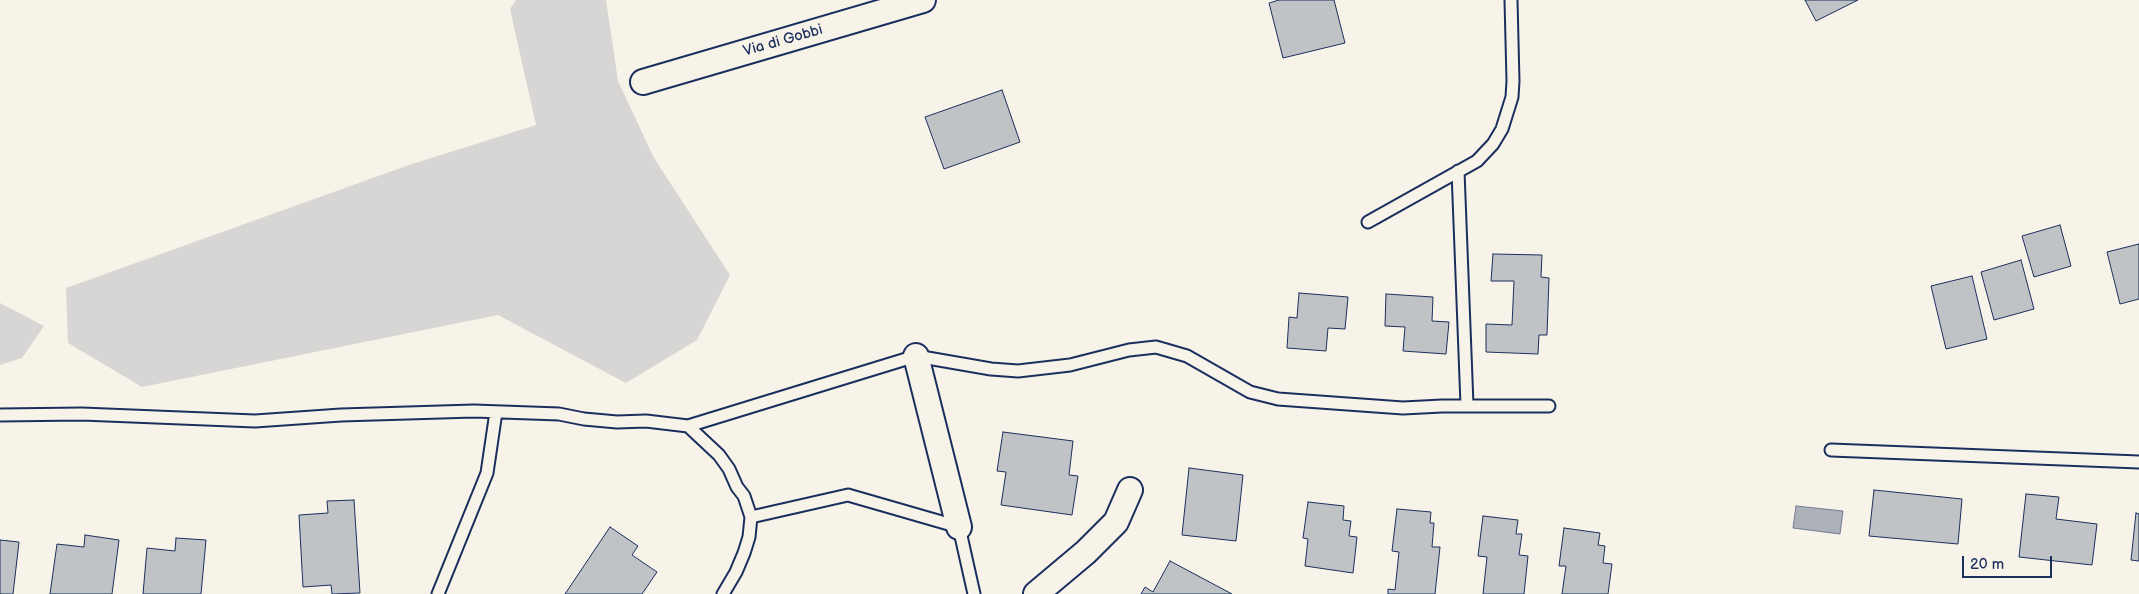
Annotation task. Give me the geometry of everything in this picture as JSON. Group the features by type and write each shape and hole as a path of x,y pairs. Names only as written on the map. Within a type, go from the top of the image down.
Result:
{"street":[{"name":"Via di Gobbi","path":"642,82 923,0"},
{"path":"916,356 959,527"},
{"path":"1036,594 1086,552 1116,522 1130,490"}],"lane":[{"path":"1368,222 1483,156 1502,129 1514,81 1512,0"},
{"path":"1458,172 1467,405"},
{"path":"0,415 82,414 255,421 412,412 496,412 559,414 584,419 618,422 646,421 688,426 916,356 991,369 1018,371 1070,365 1129,350 1156,347 1187,356 1250,392 1278,399 1403,408 1467,405 1549,406"},
{"path":"438,594 487,473 496,412"},
{"path":"688,426 719,455 729,469 736,487 744,496 751,517 749,537 744,554 723,594"},
{"path":"1831,450 2139,462"},
{"path":"751,517 848,495 959,527 974,594"}],"shaded area":[{"path":"516,0 606,0 618,81 654,158 730,275 697,340 626,383 498,315 142,387 68,343 66,288 409,165 536,125 510,9"},
{"path":"0,303 44,326 22,358 0,365"},
{"path":"1796,506 1843,511 1840,534 1793,528"}],"building":[{"path":"1279,0 1334,0 1345,43 1283,58 1269,3"},
{"path":"1805,0 1858,0 1816,21"},
{"path":"1002,90 1020,142 944,169 925,117"},
{"path":"2060,225 2071,266 2034,277 2022,236"},
{"path":"2139,244 2139,299 2120,304 2107,252"},
{"path":"1493,254 1542,255 1541,277 1549,278 1547,335 1539,335 1538,354 1486,352 1486,324 1512,325 1514,281 1491,281"},
{"path":"2021,260 2034,309 1994,320 1981,272"},
{"path":"1972,276 1987,339 1946,349 1931,286"},
{"path":"1299,293 1348,297 1345,329 1328,328 1326,351 1287,348 1289,317 1297,318"},
{"path":"1386,294 1433,297 1432,321 1449,322 1446,354 1403,351 1405,327 1385,326"},
{"path":"1003,432 1073,441 1069,475 1078,476 1072,515 1001,505 1006,472 997,471"},
{"path":"1189,468 1243,475 1236,541 1182,535"},
{"path":"1874,490 1962,499 1958,544 1869,536"},
{"path":"2026,494 2059,497 2056,519 2097,524 2092,565 2019,557"},
{"path":"354,500 360,593 332,594 331,585 303,587 299,515 328,513 327,501"},
{"path":"1308,502 1344,506 1343,520 1351,521 1349,536 1357,537 1353,573 1305,566 1308,539 1303,538"},
{"path":"1397,509 1431,512 1430,523 1434,523 1432,547 1440,547 1435,594 1388,594 1388,589 1395,590 1399,552 1392,551"},
{"path":"2136,513 2139,514 2139,561 2131,560"},
{"path":"1483,516 1518,520 1516,534 1522,534 1519,555 1528,556 1524,594 1483,594 1487,557 1478,556"},
{"path":"610,527 638,546 632,555 657,572 642,594 565,594"},
{"path":"1564,528 1600,533 1598,545 1605,546 1603,563 1612,564 1608,594 1562,594 1566,566 1559,566"},
{"path":"85,535 119,540 112,594 50,594 57,544 84,547"},
{"path":"176,538 206,540 201,594 143,594 147,548 175,551"},
{"path":"0,540 19,542 13,594 0,594"},
{"path":"1170,561 1232,594 1141,594 1145,587 1153,592"}]}
